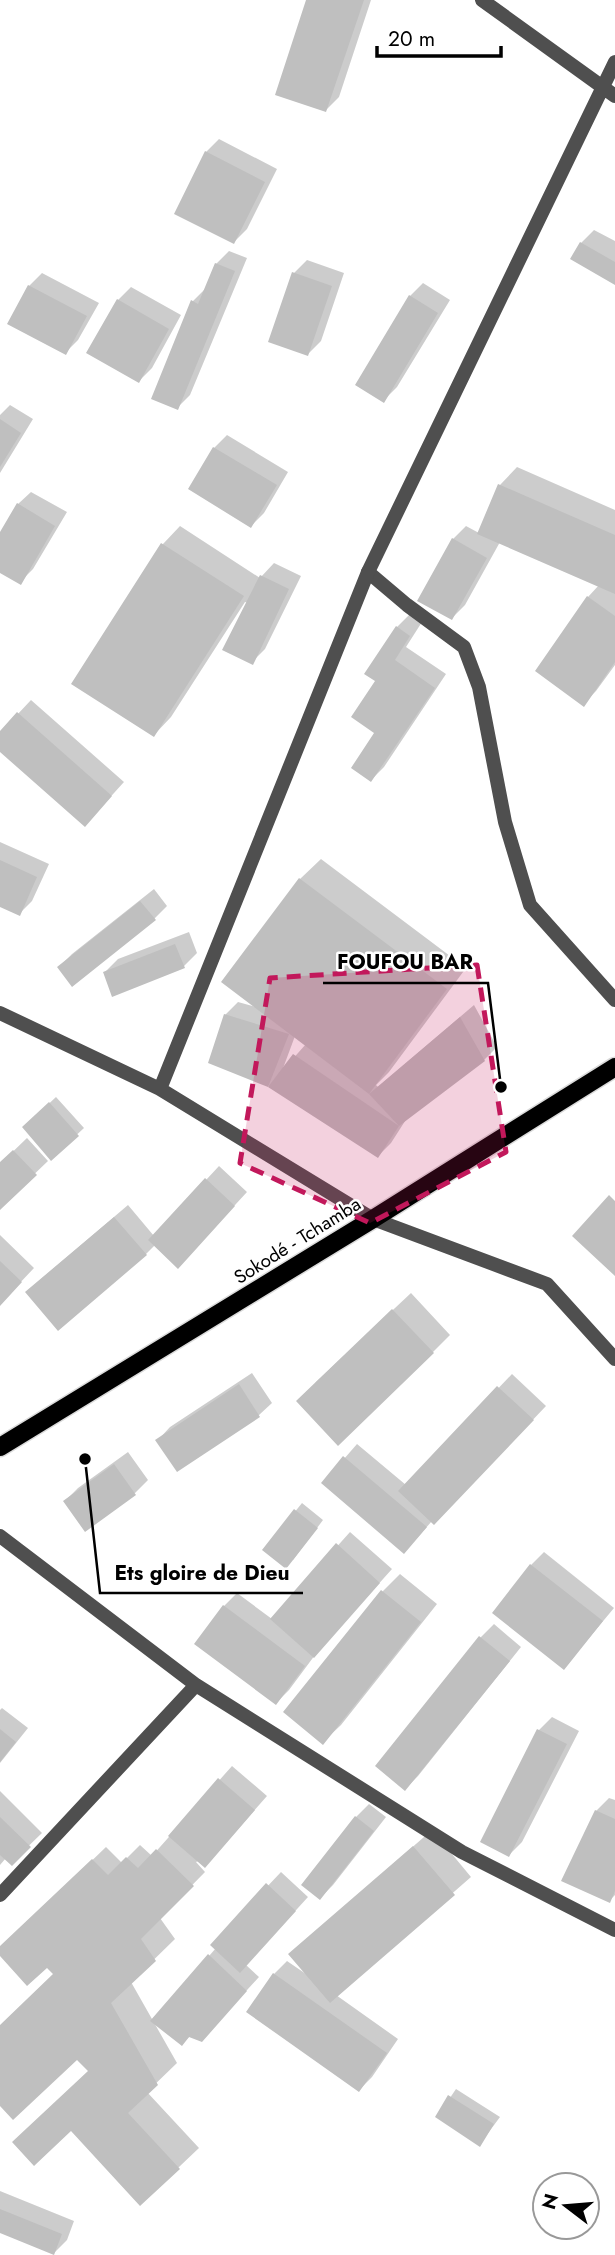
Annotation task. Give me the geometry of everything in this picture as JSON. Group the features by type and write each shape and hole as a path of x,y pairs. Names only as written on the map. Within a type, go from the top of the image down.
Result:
{"main road":[{"name":"Sokodé - Tchamba","path":"0,1447 373,1219 615,1067"}],"street":[{"path":"482,0 609,91"},
{"path":"160,1089 368,572 609,91 615,62"},
{"path":"368,572 464,647 479,687 505,822 530,905 615,1000"},
{"path":"0,1013 160,1089 373,1219 547,1284 615,1359"},
{"path":"0,1536 196,1685 462,1852 615,1930"},
{"path":"0,1895 196,1685"}],"highlighted area":[{"path":"477,965 506,1152 370,1223 240,1163 270,978"}],"building":[{"path":"306,0 364,0 326,112 275,95"},
{"path":"205,151 265,182 234,244 174,214"},
{"path":"580,242 615,262 615,285 570,259"},
{"path":"215,263 235,271 178,410 151,399 191,300 198,304"},
{"path":"292,272 332,286 308,356 268,342"},
{"path":"28,285 87,316 66,355 7,324"},
{"path":"409,295 438,313 384,403 355,385"},
{"path":"117,299 169,329 139,383 86,353"},
{"path":"0,419 21,433 0,467"},
{"path":"213,447 277,485 251,528 188,489"},
{"path":"498,484 615,535 615,594 477,534"},
{"path":"17,503 55,526 21,585 0,573 0,532"},
{"path":"452,538 487,558 452,620 417,601"},
{"path":"161,543 244,596 154,737 71,684"},
{"path":"260,575 289,589 253,665 222,650"},
{"path":"587,596 615,616 615,662 584,707 535,671"},
{"path":"396,626 410,636 395,660 435,688 371,782 351,768 374,733 351,717 375,681 364,674"},
{"path":"17,712 112,796 85,827 0,752 0,731"},
{"path":"0,860 37,877 20,916 0,907"},
{"path":"299,878 447,989 369,1094 221,982"},
{"path":"140,901 156,920 72,987 57,967"},
{"path":"175,944 185,968 112,997 103,972"},
{"path":"224,1014 289,1034 268,1087 208,1063"},
{"path":"460,1017 485,1061 399,1126 369,1094"},
{"path":"293,1054 399,1126 378,1158 268,1087"},
{"path":"49,1102 79,1136 51,1161 22,1127"},
{"path":"13,1150 37,1175 0,1210 0,1162"},
{"path":"205,1178 235,1206 178,1269 148,1240"},
{"path":"609,1195 615,1201 615,1276 572,1236"},
{"path":"114,1217 147,1255 58,1331 25,1292"},
{"path":"0,1261 22,1282 0,1306"},
{"path":"392,1309 434,1353 338,1446 296,1401"},
{"path":"239,1384 260,1417 177,1472 155,1440"},
{"path":"497,1386 534,1420 434,1525 398,1491"},
{"path":"343,1456 427,1527 404,1554 321,1483"},
{"path":"114,1464 136,1495 85,1532 63,1501"},
{"path":"294,1509 318,1528 286,1569 262,1550"},
{"path":"336,1543 380,1583 314,1658 270,1619"},
{"path":"530,1564 603,1621 564,1670 492,1613"},
{"path":"381,1590 421,1622 323,1745 283,1712"},
{"path":"223,1605 305,1666 276,1705 194,1644"},
{"path":"479,1636 510,1661 405,1791 375,1766"},
{"path":"0,1729 16,1742 0,1762"},
{"path":"537,1729 567,1744 509,1857 480,1842"},
{"path":"218,1778 255,1810 205,1868 168,1836"},
{"path":"595,1810 615,1819 615,1891 610,1903 561,1881"},
{"path":"355,1816 374,1831 320,1900 301,1885"},
{"path":"0,1817 31,1847 12,1866 0,1855"},
{"path":"413,1846 455,1895 330,2003 288,1954"},
{"path":"156,1849 194,1886 141,1939 156,1961 111,2003 158,2085 128,2113 180,2169 140,2206 71,2131 34,2166 12,2142 88,2071 77,2060 13,2120 0,2106 0,2025 53,1974 47,1968 27,1986 0,1956 0,1946 92,1859 108,1875 126,1857 138,1868"},
{"path":"266,1883 296,1911 240,1973 210,1945"},
{"path":"208,1954 247,1991 202,2042 189,2037 182,2046 150,2021"},
{"path":"273,1973 387,2053 359,2092 246,2012"},
{"path":"448,2095 494,2124 480,2147 435,2117"},
{"path":"0,2209 62,2234 54,2255 0,2233"}],"place":[{"name":"FOUFOU BAR","path":"501,1087"},
{"name":"Ets gloire de Dieu","path":"85,1459"}]}
